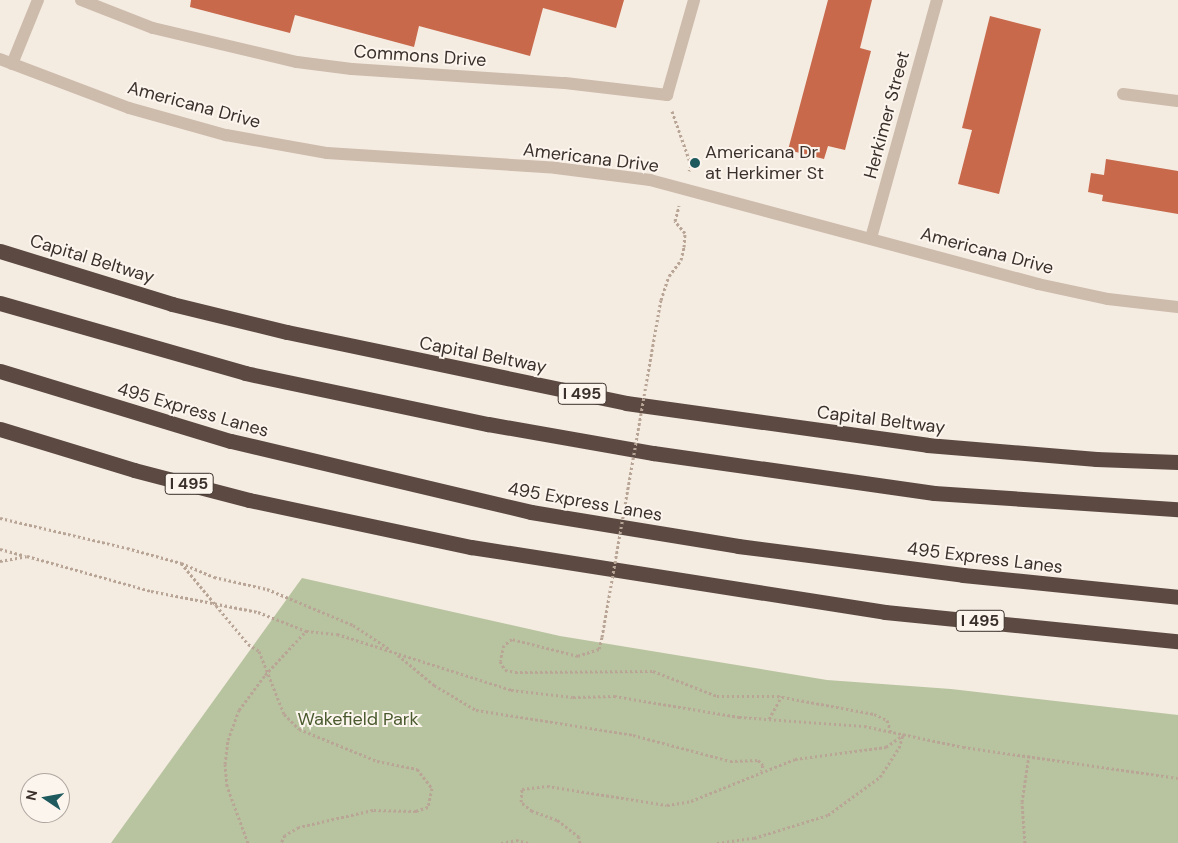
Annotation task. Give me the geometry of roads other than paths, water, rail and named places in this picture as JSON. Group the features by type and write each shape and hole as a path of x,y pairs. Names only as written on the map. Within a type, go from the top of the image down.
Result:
{"highway":[{"name":"Capital Beltway","path":"0,251 172,304 287,332 626,402 927,445 1096,459 1178,462"},
{"path":"0,303 245,373 488,424 653,454 934,493 1178,509"},
{"name":"495 Express Lanes","path":"0,371 231,441 531,512 738,546 973,576 1178,597"},
{"name":"I 495","path":"0,429 134,470 249,500 472,547 885,612 1178,641"}],"street":[{"path":"12,64 38,0"},
{"name":"Commons Drive","path":"80,0 153,28 296,62 352,69 565,83 667,95 694,0"},
{"name":"Herkimer Street","path":"871,238 937,0"},
{"name":"Americana Drive","path":"0,59 129,108 226,135 327,153 556,168 650,180 1038,284 1108,299 1178,307"},
{"path":"1123,94 1178,101"}],"place":[{"name":"Americana Dr at Herkimer St","path":"695,163"}],"park label":[{"name":"Wakefield Park","path":"358,719"}]}
